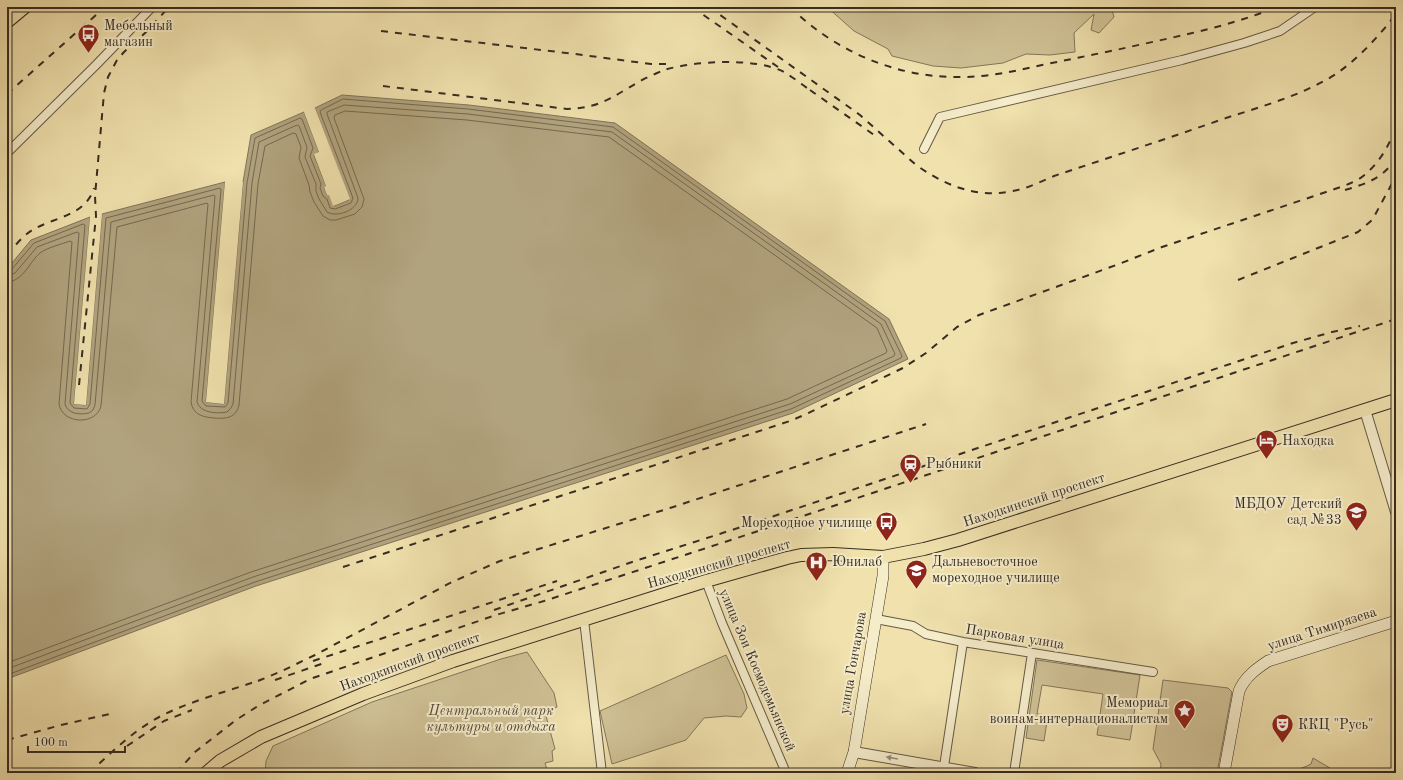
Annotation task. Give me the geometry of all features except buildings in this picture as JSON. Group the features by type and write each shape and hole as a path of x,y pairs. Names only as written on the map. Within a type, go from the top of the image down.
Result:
{"main road":[{"path":"7,22 25,7"},
{"name":"Находкинский проспект","path":"206,773 226,757 261,737 325,709 453,661 787,558 834,554 883,557 924,549 958,540 1396,400"},
{"name":"улица Гончарова","path":"847,773 854,752 883,576 883,557"},
{"name":"улица Тимирязева","path":"1224,773 1237,698 1242,684 1256,669 1268,661 1396,621"}],"street":[{"path":"7,153 152,7"},
{"path":"924,149 940,117 1182,60 1244,43 1280,31 1315,7"},
{"path":"1365,410 1396,512"},
{"name":"улица Зои Космодемьянской","path":"706,582 784,768"},
{"name":"Парковая улица","path":"876,619 913,626 926,634 963,642 1153,672"},
{"path":"584,620 602,773"},
{"path":"943,770 963,642"},
{"path":"1014,773 1032,653"},
{"path":"854,752 943,770 975,773"}],"green space":[{"path":"827,7 1111,7 1114,17 1099,33 1091,30 1094,14 1074,33 1075,52 1050,55 1026,54 1003,63 961,68 933,66 892,56 888,49 854,31"},
{"name":"Центральный парк культуры и отдыха","path":"527,652 554,693 557,707 545,712 555,749 552,751 553,761 545,763 548,773 265,773 266,761 273,746 372,702 501,659"},
{"path":"726,655 744,694 747,708 741,717 726,716 704,718 686,740 612,764 600,711"},
{"path":"1037,660 1140,675 1130,740 1097,735 1103,694 1042,685 1037,714 1048,715 1044,741 1026,738"},
{"path":"1163,680 1228,688 1232,692 1217,773 1160,773 1161,764 1153,749"},
{"path":"1313,758 1330,768 1330,773 1257,773 1259,769 1292,771 1311,764"}],"water":[{"path":"342,95 469,105 615,123 889,319 908,359 793,413 256,586 7,679 7,269 31,240 90,217 74,404 86,405 102,214 225,182 206,402 224,404 243,182 251,135 304,112 319,152 314,155 326,186 324,187 327,195 329,194 334,206 349,200 315,108"}],"pier":[{"path":"315,108 350,199 333,206 324,187 326,186 314,154 319,152 304,112 306,111 321,152 316,156 328,186 328,192 331,193 335,203 347,198 313,109"},
{"path":"225,182 227,182 208,400 222,401 241,182 243,182 224,404 206,402"},
{"path":"102,214 86,405 74,404 90,217 92,217 76,402 84,403 100,215"}],"railway":[{"path":"7,94 105,7"},
{"path":"79,385 96,216 95,196 104,93 108,77 117,60 169,7"},
{"path":"692,7 778,67"},
{"path":"709,7 860,115 916,165 929,174 956,187 983,193 997,193 1028,187 1054,176 1268,104 1310,88 1336,74 1353,61 1376,38 1396,14"},
{"path":"790,7 827,37 847,49 869,59 914,73 961,77 992,75 1177,37 1238,21 1276,7"},
{"path":"381,31 651,64 673,64"},
{"path":"383,86 567,109 580,108 601,103 648,77 664,70 692,64 741,62 772,67 784,72 814,93"},
{"path":"810,90 877,137"},
{"path":"343,567 790,421 903,368 926,353 957,327 979,315 1162,247 1356,181 1366,174 1377,162 1390,141 1396,125"},
{"path":"1345,190 1361,185 1379,176 1396,159"},
{"path":"1238,280 1358,232 1371,221 1396,176"},
{"path":"7,255 30,231 77,210 90,197 94,188"},
{"path":"176,773 195,752 236,720 258,706 310,679 496,615 544,601 737,538 1396,319"},
{"path":"494,610 635,561 1293,343 1360,326"},
{"path":"258,681 315,655 452,582 500,561 670,508 926,424"},
{"path":"313,661 557,581"},
{"path":"275,680 324,663"},
{"path":"89,773 132,735 161,716 198,700 263,679"},
{"path":"127,746 164,721 192,710"},
{"path":"7,740 61,725 114,713"}],"place":[{"name":"Мебельный магазин","path":"88,54"},
{"name":"Находка","path":"1266,460"},
{"name":"Рыбники","path":"910,484"},
{"name":"МБДОУ Детский сад №33","path":"1357,532"},
{"name":"Мореходное училище","path":"887,542"},
{"name":"Юнилаб","path":"816,582"},
{"name":"Дальневосточное мореходное училище","path":"916,590"},
{"name":"Мемориал воинам-интернационалистам","path":"1184,730"},
{"name":"ККЦ \"Русь\"","path":"1282,744"}]}
